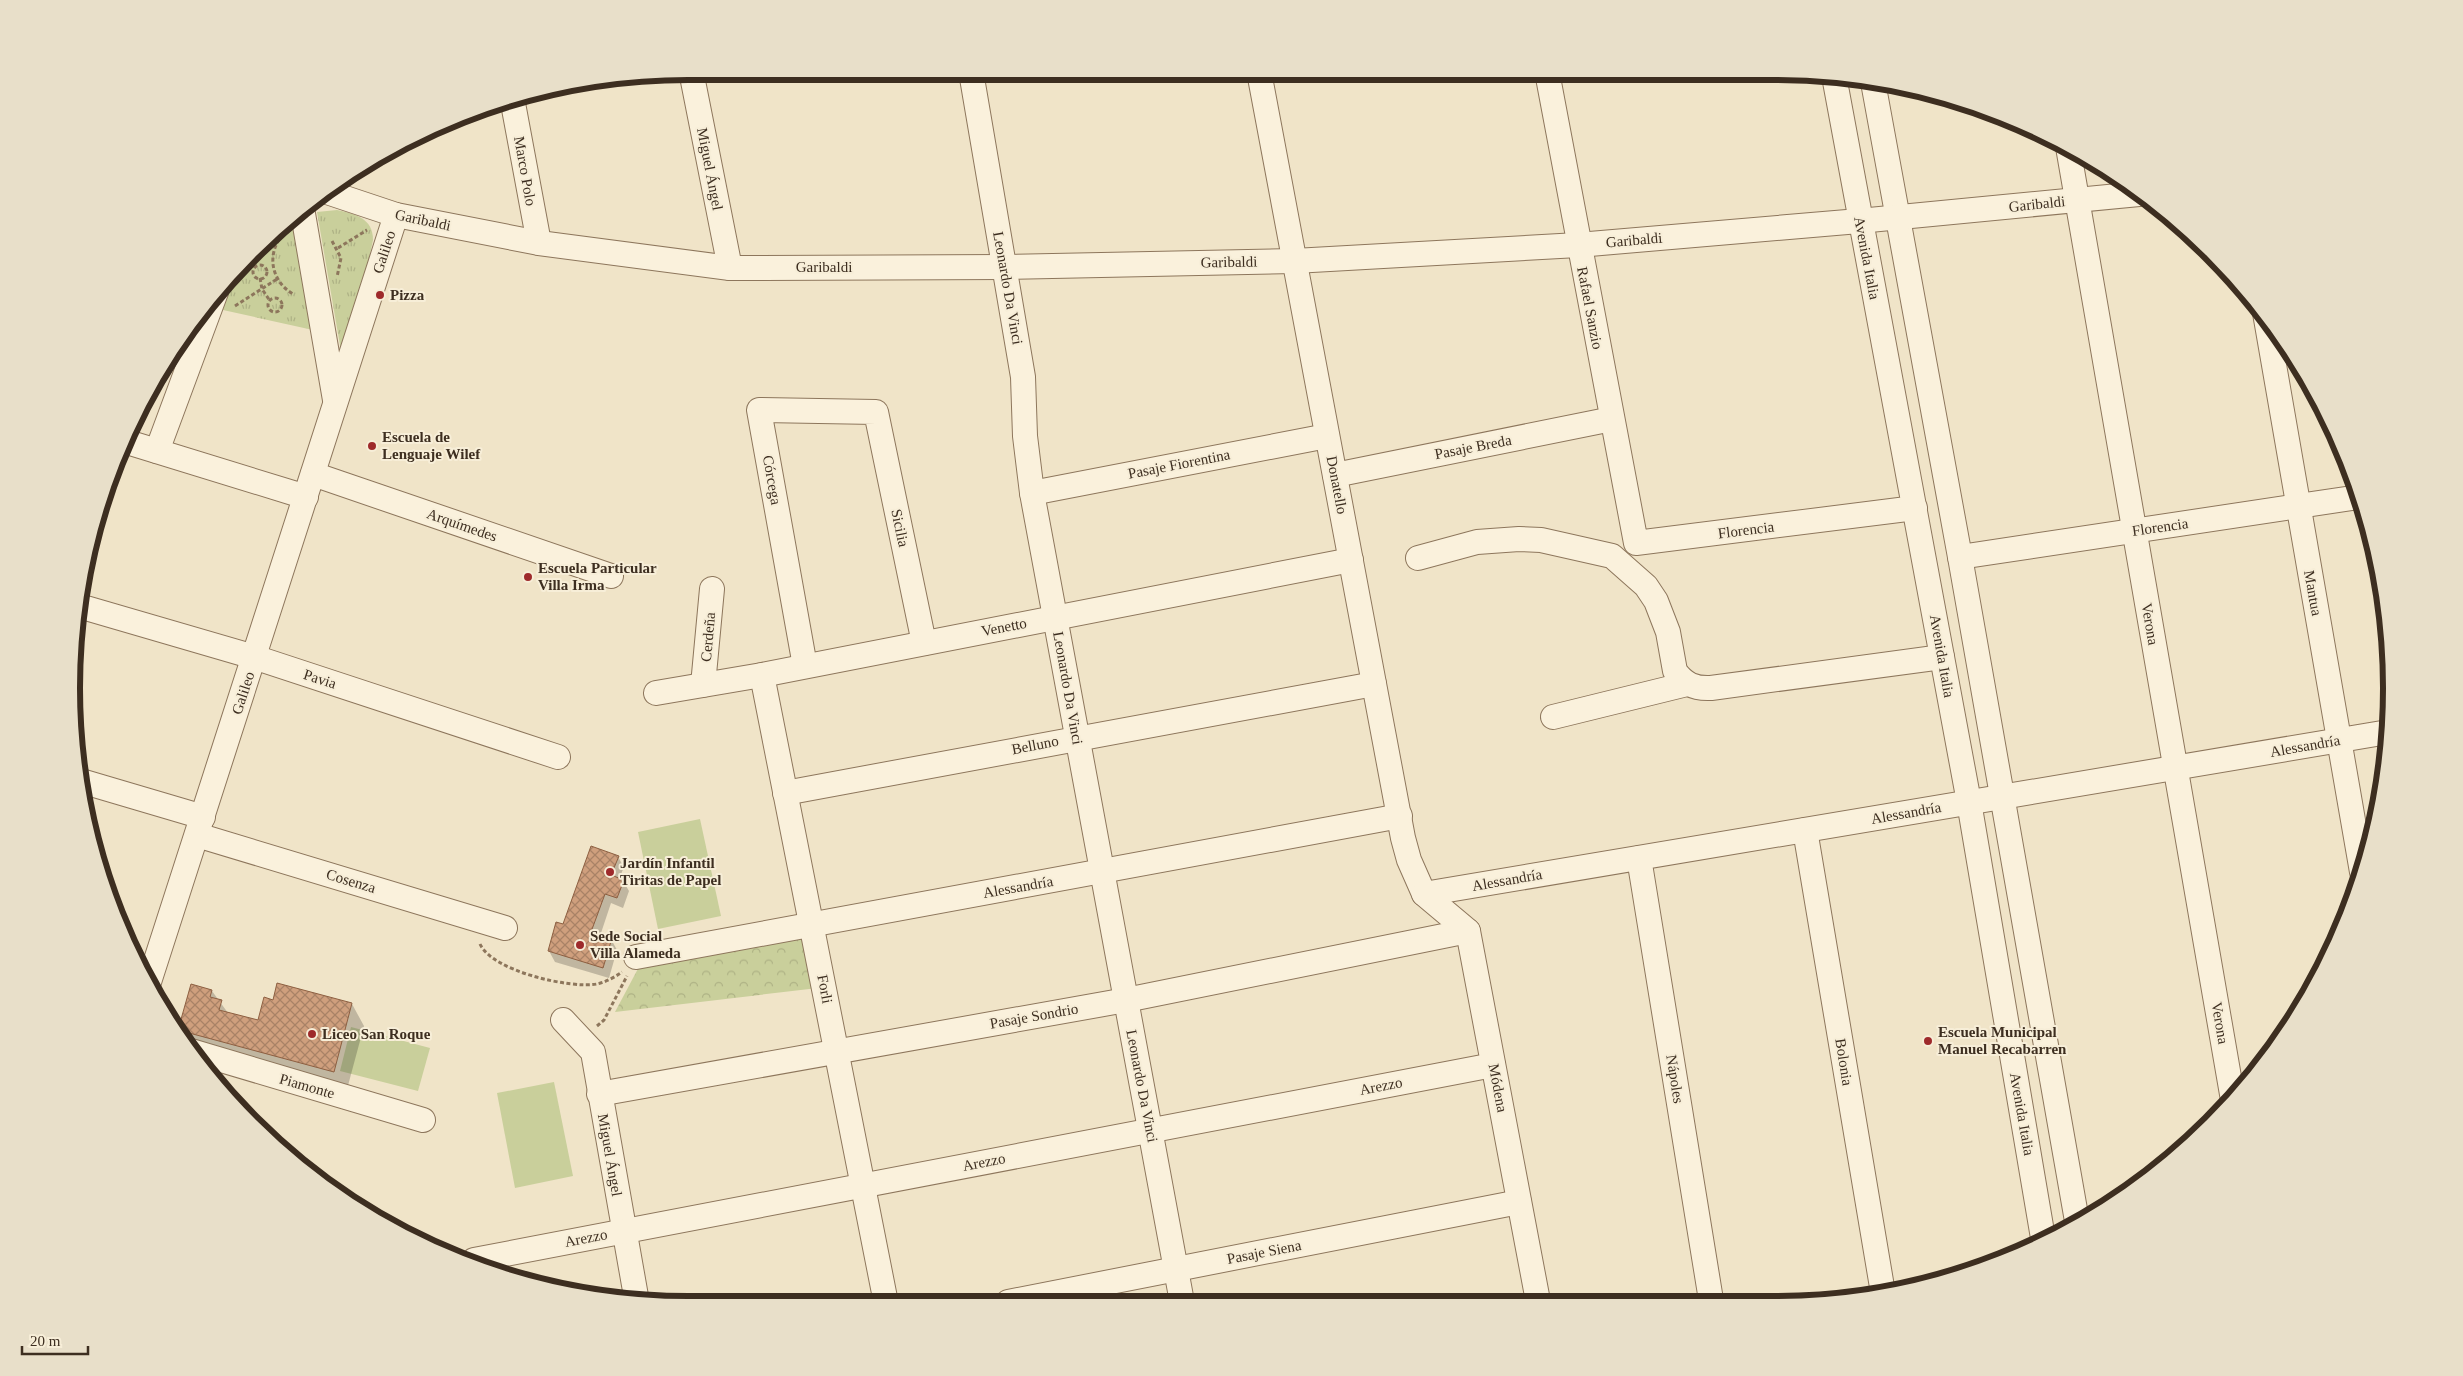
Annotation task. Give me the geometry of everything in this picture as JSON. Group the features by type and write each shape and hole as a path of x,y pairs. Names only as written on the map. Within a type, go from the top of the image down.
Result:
{"street":[{"name":"Miguel Ángel","path":"693,80 730,268"},
{"name":"Leonardo Da Vinci","path":"972,80 1023,377 1025,436 1032,493 1181,1296"},
{"name":"Donatello","path":"1260,80 1400,816 1409,860 1424,894"},
{"name":"Rafael Sanzio","path":"1547,80 1636,544"},
{"name":"Avenida Italia","path":"1835,83 1859,222 1915,508 1969,802 2042,1234"},
{"path":"1874,89 1960,557 2076,1216"},
{"name":"Marco Polo","path":"514,106 539,243"},
{"name":"Verona","path":"2070,156 2231,1090"},
{"name":"Garibaldi","path":"334,194 396,215 539,243 730,268 1294,261 1578,245 1859,222 2130,195"},
{"name":"Galileo","path":"152,974 396,215"},
{"name":"Galileo","path":"304,218 336,404"},
{"path":"157,451 222,301"},
{"name":"Mantua","path":"2268,333 2359,855"},
{"name":"Córcega","path":"805,666 759,410 876,412"},
{"name":"Sicilia","path":"876,412 924,643"},
{"name":"Pasaje Breda","path":"1335,475 1612,419"},
{"name":"Pasaje Fiorentina","path":"1032,493 1327,436"},
{"path":"132,443 306,497"},
{"name":"Arquímedes","path":"313,474 611,576"},
{"name":"Florencia","path":"1960,557 2353,499"},
{"name":"Florencia","path":"1636,544 1915,508"},
{"path":"1418,558 1476,542 1519,539 1541,540 1612,556 1646,586 1656,602 1668,632 1676,671 1687,684 1694,687 1711,688 1942,657"},
{"name":"Venetto","path":"656,693 762,675 1351,560"},
{"name":"Cerdeña","path":"703,685 712,589"},
{"name":"Pavia","path":"85,608 254,657 558,757"},
{"name":"Forli","path":"762,675 838,1052 885,1296"},
{"name":"Belluno","path":"785,793 1077,737 1374,684"},
{"path":"1553,717 1687,684"},
{"name":"Alessandría","path":"1424,894 2381,733"},
{"name":"Cosenza","path":"88,784 200,826 505,928"},
{"name":"Alessandría","path":"636,958 1400,816"},
{"name":"Bolonia","path":"1805,830 1882,1286"},
{"name":"Nápoles","path":"1639,858 1710,1296"},
{"path":"1424,894 1468,931"},
{"name":"Pasaje Sondrio","path":"599,1094 1126,1000 1468,931"},
{"name":"Módena","path":"1468,931 1537,1296"},
{"name":"Miguel Ángel","path":"563,1020 593,1052 635,1294"},
{"name":"Piamonte","path":"204,1056 423,1120"},
{"name":"Arezzo","path":"479,1259 1493,1064"},
{"name":"Pasaje Siena","path":"1040,1296 1519,1202"}],"path":[{"path":"338,248 368,231 364,225"},
{"path":"326,237 338,248 341,258 341,269 332,283 331,274"},
{"path":"279,239 273,251 272,265 277,279 287,290 300,297"},
{"path":"267,250 273,251"},
{"path":"260,278 266,275 267,272 262,265 258,265 253,270 253,274 260,278 262,289 270,300"},
{"path":"222,301 262,289 277,279"},
{"path":"270,300 280,301 282,305 278,312 268,308 270,300"},
{"path":"478,920 478,940 488,956 537,977 558,982 597,984 616,976 636,958"},
{"path":"582,1039 604,1020 636,958"}],"green space":[{"path":"337,210 362,218 370,227 373,240 350,350 341,351 317,212"},
{"path":"295,224 313,330 223,310 227,292 231,287 258,258"},
{"path":"700,819 721,916 658,929 638,832"},
{"path":"807,932 818,988 615,1012 641,963"},
{"path":"351,1027 430,1048 418,1091 340,1071"},
{"path":"554,1082 573,1176 515,1188 497,1093"}],"building":[{"path":"591,846 619,856 611,875 624,880 617,898 605,894 591,932 612,938 603,968 548,951 556,922 563,924"},
{"path":"277,983 352,1003 334,1072 187,1032 180,1023 191,984 212,990 210,997 222,1000 219,1010 258,1020 264,997 273,1000"}],"place":[{"name":"Pizza","path":"380,295"},
{"name":"Escuela de Lenguaje Wilef","path":"372,446"},
{"name":"Escuela Particular Villa Irma","path":"528,577"},
{"name":"Jardín Infantil Tiritas de Papel","path":"610,872"},
{"name":"Sede Social Villa Alameda","path":"580,945"},
{"name":"Liceo San Roque","path":"312,1034"},
{"name":"Escuela Municipal Manuel Recabarren","path":"1928,1041"}]}
